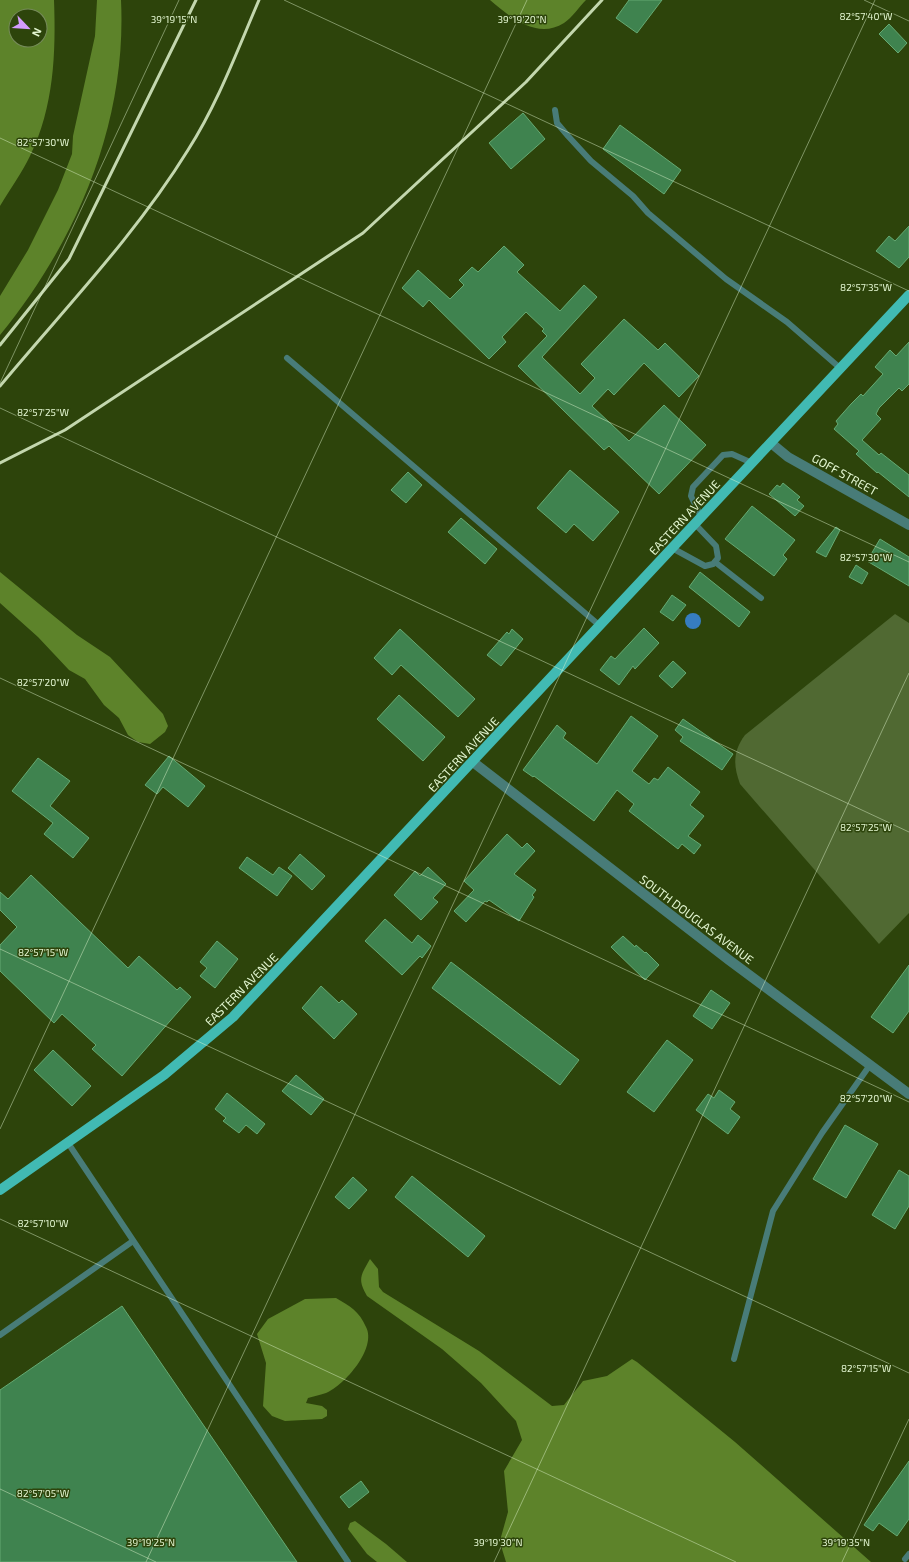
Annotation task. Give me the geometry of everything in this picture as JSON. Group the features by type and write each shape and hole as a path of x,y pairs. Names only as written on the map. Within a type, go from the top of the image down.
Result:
{"main road":[{"name":"EASTERN AVENUE","path":"0,1190 68,1144 164,1075 233,1017 909,295"}],"street":[{"name":"GOFF STREET","path":"771,443 788,457 909,525"},
{"name":"SOUTH DOUGLAS AVENUE","path":"473,762 729,960 909,1094"}],"lane":[{"path":"554,110 557,123 568,136 591,161 633,196 648,213 726,280 787,322 840,368"},
{"path":"287,358 599,625"},
{"path":"672,548 705,566 715,562 718,552 716,546 698,520 691,496 693,487 723,455 732,454 752,463"},
{"path":"715,562 761,598"},
{"path":"734,1359 773,1211 822,1133 870,1065"},
{"path":"68,1144 348,1562"},
{"path":"0,1335 132,1241"}],"green space":[{"path":"0,0 54,0 54,60 49,99 38,137 20,175 0,206"},
{"path":"97,0 121,0 121,46 115,91 106,135 92,178 74,220 28,299 0,335 0,296 28,250 58,190 72,154 73,136 95,36"},
{"path":"490,0 586,0 567,21 554,28 544,29 534,28 524,24 506,13"},
{"path":"0,572 77,635 110,657 163,714 168,726 165,732 150,744 138,742 128,735 119,718 104,705 85,679 69,670 38,637 0,603"},
{"path":"895,614 909,623 909,913 879,944 740,784 736,771 735,758 738,747 745,735"},
{"path":"370,1259 378,1269 379,1287 383,1292 479,1351 552,1406 564,1405 583,1381 607,1376 632,1359 637,1362 735,1442 871,1562 506,1562 502,1549 501,1537 508,1512 504,1471 522,1440 516,1421 481,1383 442,1349 367,1296 362,1285 361,1277"},
{"path":"336,1298 354,1310 366,1327 368,1336 367,1345 363,1355 350,1374 334,1389 308,1398 306,1403 322,1406 327,1410 327,1416 322,1419 285,1421 272,1416 263,1406 266,1363 257,1334 268,1319 305,1299"},
{"path":"355,1521 407,1562 377,1562 367,1554 348,1529 350,1523"}],"water":[{"path":"690,613 696,613 701,618 699,627 696,629 690,629 685,624 685,618"}],"building":[{"path":"629,0 662,0 637,33 616,18"},
{"path":"889,24 907,43 898,53 879,34"},
{"path":"523,113 545,139 511,169 489,143"},
{"path":"620,125 681,170 664,194 603,149"},
{"path":"909,226 909,257 899,268 876,251 889,236 895,241"},
{"path":"504,246 524,265 517,272 560,311 584,285 597,297 542,357 580,394 595,378 581,364 624,319 658,350 665,343 699,376 679,397 644,363 614,395 608,389 592,406 629,441 664,405 706,445 659,494 609,446 604,450 518,366 547,336 542,331 544,329 526,312 502,337 506,342 489,359 429,300 423,307 402,288 418,270 450,299 464,285 459,280 472,267 478,272"},
{"path":"909,342 909,384 902,391 899,388 879,408 876,414 881,419 862,440 879,455 881,453 909,475 909,497 878,472 877,473 856,454 859,451 834,429 838,424 836,421 851,404 861,394 863,396 883,374 875,367 890,350 896,356"},
{"path":"570,470 619,512 593,541 574,524 566,533 537,508"},
{"path":"408,472 422,485 406,503 391,490"},
{"path":"783,483 800,497 797,500 804,506 795,516 769,494 777,485 780,487"},
{"path":"752,506 795,540 783,555 787,559 774,576 725,539"},
{"path":"461,518 497,549 485,564 448,532"},
{"path":"836,527 840,530 826,557 816,552"},
{"path":"880,539 909,557 909,586 867,561"},
{"path":"856,565 868,573 862,584 849,577"},
{"path":"700,572 750,612 739,627 689,587"},
{"path":"672,595 686,605 673,621 660,612"},
{"path":"644,628 659,643 635,669 633,666 619,685 600,670 611,656 615,659"},
{"path":"400,629 475,699 458,717 401,665 392,675 374,658"},
{"path":"512,629 523,639 501,666 487,655 507,632 509,634"},
{"path":"673,661 686,673 672,688 659,676"},
{"path":"399,695 445,737 423,761 377,719"},
{"path":"631,716 658,736 632,771 649,784 654,778 658,780 668,767 700,792 690,805 704,816 688,836 701,845 694,854 682,844 678,849 629,811 634,804 617,790 594,821 534,776 533,777 523,770 557,725 566,733 563,738 597,764"},
{"path":"683,719 733,754 722,770 680,741 683,737 675,730"},
{"path":"169,756 205,786 188,807 163,787 157,794 145,785"},
{"path":"38,758 70,781 50,806 89,838 73,858 44,834 53,823 12,791"},
{"path":"507,834 522,848 527,843 535,851 514,874 536,890 532,895 534,897 519,921 489,900 487,902 485,901 466,922 454,911 474,890 464,881"},
{"path":"300,854 325,876 312,890 288,868"},
{"path":"247,857 273,875 279,867 292,876 277,896 239,868"},
{"path":"428,867 446,884 433,898 438,902 421,920 394,895 415,871 420,876"},
{"path":"31,875 128,968 139,956 177,990 180,987 191,997 122,1076 92,1049 96,1045 62,1014 54,1023 0,971 0,945 17,927 0,910 0,892 8,899"},
{"path":"385,919 412,943 418,935 431,946 422,958 420,956 402,975 365,941"},
{"path":"623,936 635,947 636,945 645,953 646,952 659,965 645,980 611,947"},
{"path":"217,941 238,959 215,988 200,976 207,968 200,962"},
{"path":"451,962 579,1060 560,1085 432,988"},
{"path":"909,965 909,1011 893,1033 871,1017"},
{"path":"321,986 339,1003 342,1000 357,1014 334,1039 302,1008"},
{"path":"711,990 730,1003 712,1029 693,1016"},
{"path":"667,1040 693,1060 654,1112 627,1092"},
{"path":"53,1050 91,1086 72,1106 34,1070"},
{"path":"296,1075 324,1099 311,1115 282,1091"},
{"path":"719,1090 735,1102 730,1109 740,1117 728,1134 696,1110 708,1094 714,1098"},
{"path":"227,1093 265,1124 257,1134 246,1125 239,1133 223,1121 226,1118 215,1109"},
{"path":"845,1125 878,1144 846,1198 813,1179"},
{"path":"899,1170 909,1176 909,1206 895,1229 872,1215"},
{"path":"412,1176 485,1236 468,1257 395,1197"},
{"path":"353,1177 367,1190 349,1209 335,1197"},
{"path":"122,1306 297,1562 0,1562 0,1390"},
{"path":"909,1461 909,1519 897,1536 879,1523 873,1531 864,1525"},
{"path":"361,1481 369,1492 349,1508 340,1497"}],"railway":[{"path":"0,345 69,259 196,0"},
{"path":"0,386 122,242 167,182 209,114 259,0"},
{"path":"0,463 65,430 363,233 526,82 602,0"}]}
